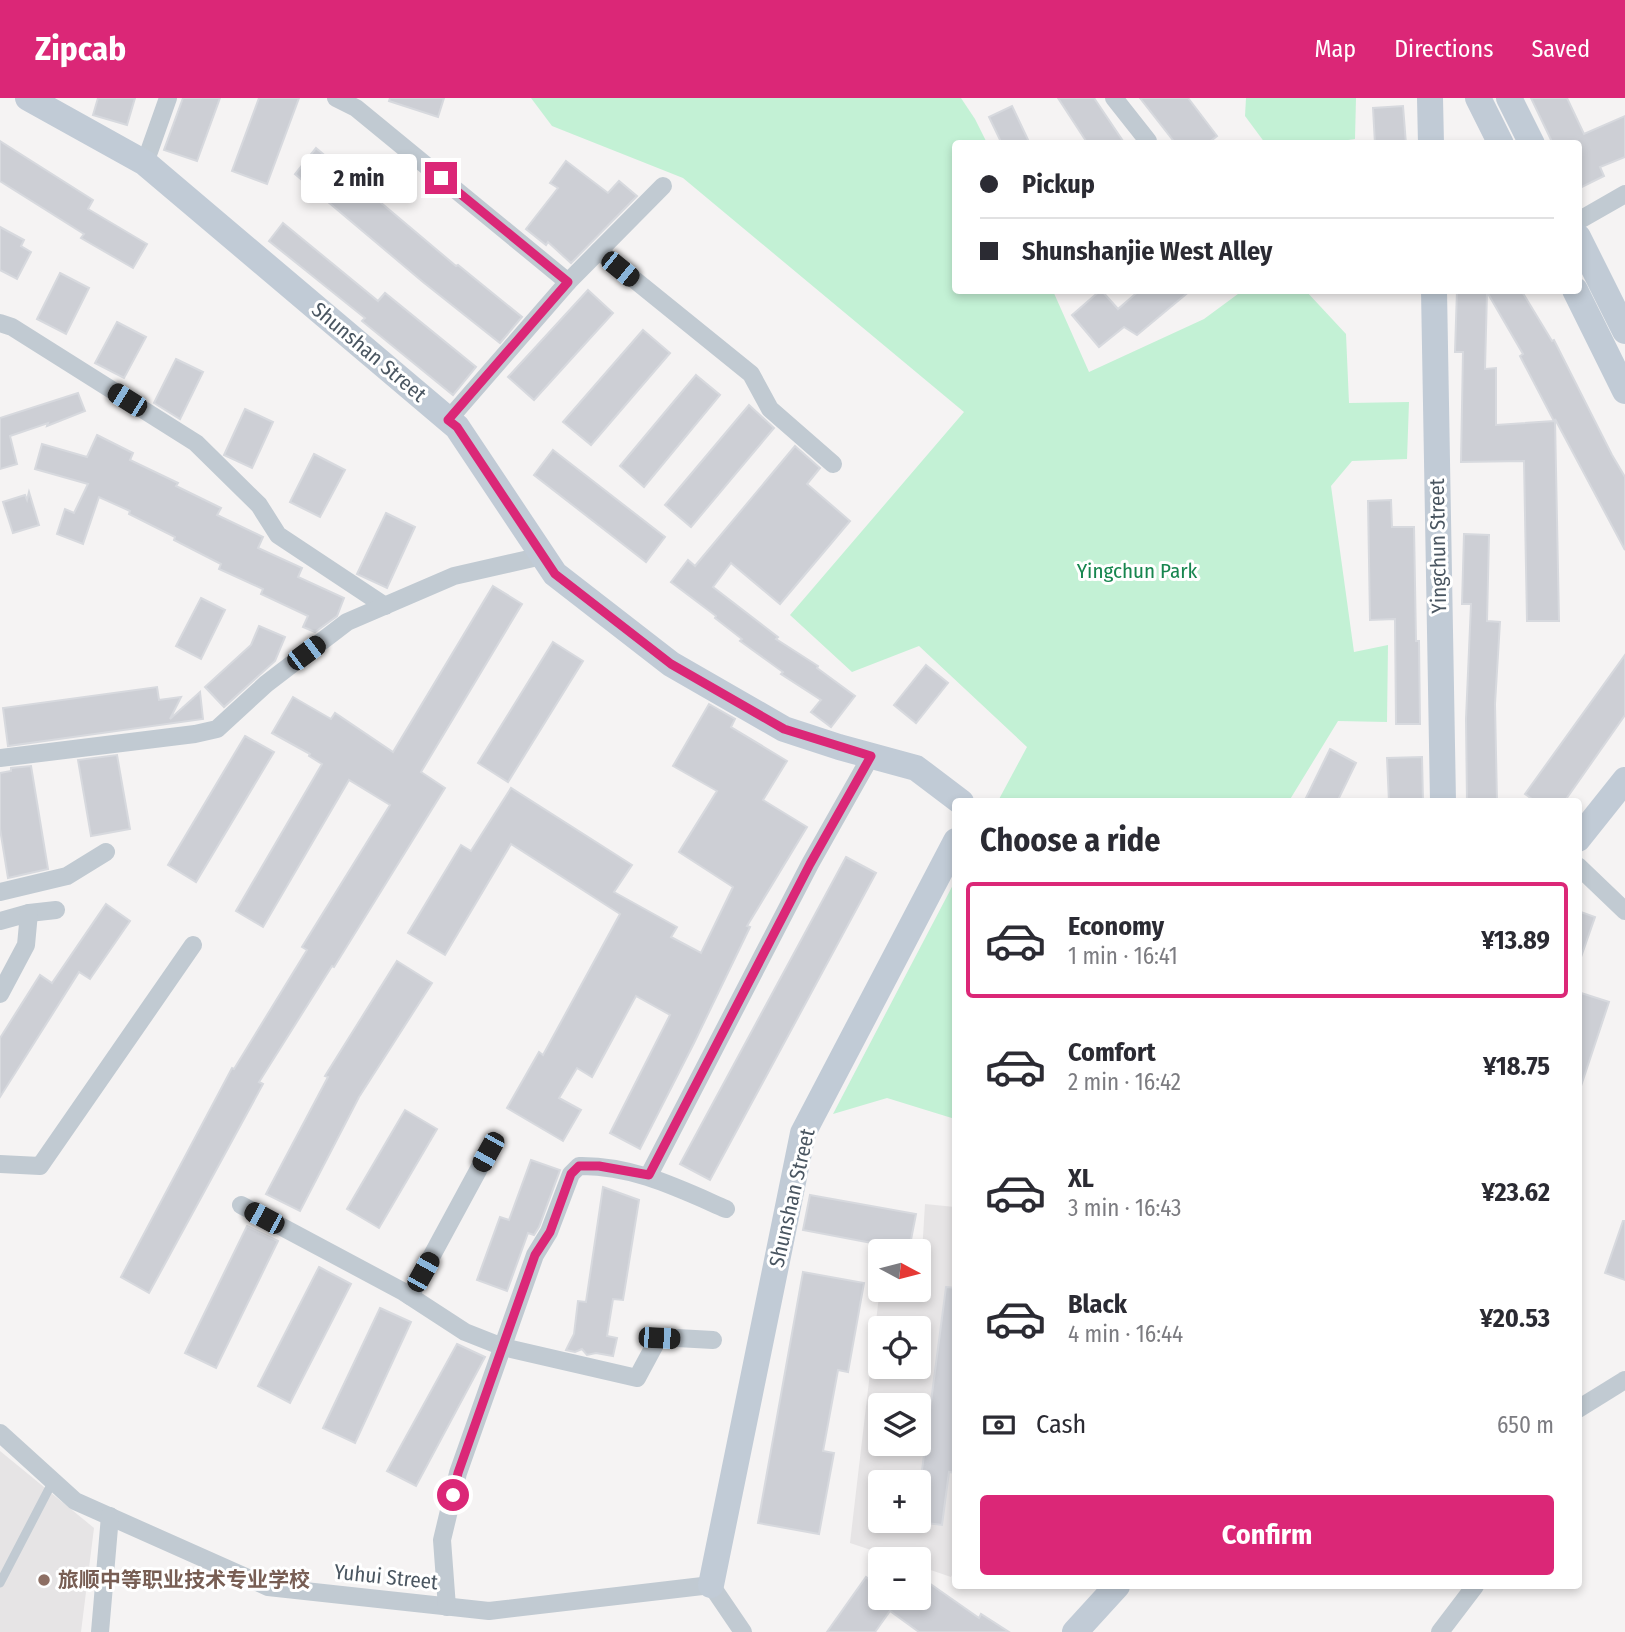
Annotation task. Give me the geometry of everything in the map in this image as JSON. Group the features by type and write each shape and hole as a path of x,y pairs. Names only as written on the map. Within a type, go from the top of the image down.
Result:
{"street":[{"name":"Shunshan Street","path":"28,98 145,163 457,427 555,574 671,664 784,729 916,768 956,798"},
{"path":"145,163 168,98"},
{"path":"336,98 356,108 568,282"},
{"path":"1114,98 1147,140"},
{"path":"1430,98 1431,140"},
{"path":"1478,98 1499,140"},
{"path":"1509,98 1530,140"},
{"path":"448,420 568,282 663,186"},
{"path":"1582,219 1625,194"},
{"path":"1582,245 1625,331"},
{"path":"598,251 751,374 771,409 832,464"},
{"name":"Yingchun Street","path":"1434,294 1443,798"},
{"path":"1577,294 1625,391"},
{"path":"0,323 12,327 196,443 259,505 278,535 384,606"},
{"path":"0,758 217,729 266,684 347,622 454,576 542,555"},
{"path":"649,1175 810,864 871,756"},
{"path":"1582,834 1625,780"},
{"name":"Shunshan Street","path":"711,1585 803,1133 952,849"},
{"path":"0,892 67,876 106,852"},
{"path":"1582,870 1625,911"},
{"path":"0,921 29,913 56,910"},
{"path":"0,994 26,945 29,913"},
{"path":"0,1164 40,1166 193,945"},
{"path":"410,1296 488,1152"},
{"path":"447,1606 442,1540 458,1473 535,1255 550,1232 571,1174 579,1166 599,1166 649,1175 726,1209"},
{"path":"240,1205 410,1296 465,1332 503,1347 637,1378 659,1338 713,1340"},
{"path":"1582,1407 1625,1380"},
{"name":"Yuhui Street","path":"0,1433 75,1501 268,1587 489,1611 711,1585"},
{"path":"100,1632 110,1516"},
{"path":"711,1585 743,1632"},
{"path":"1074,1632 1114,1589"},
{"path":"1440,1632 1473,1589"}],"lane":[{"path":"0,1583 53,1481"}],"shaded area":[{"path":"925,1204 952,1207 951,1577 931,1570 931,1547 868,1549 850,1543 869,1379 931,1379 931,1316 877,1316 878,1302 931,1302 931,1239 923,1239"},
{"name":"旅顺中等职业技术专业学校","path":"0,1451 94,1528 81,1632 0,1632"}],"green space":[{"name":"Yingchun Park","path":"531,98 961,98 986,140 952,140 952,294 1054,294 1089,372 1204,319 1238,294 1309,294 1346,334 1349,403 1409,402 1407,459 1352,461 1331,486 1354,652 1388,645 1387,722 1338,721 1291,798 1000,798 1027,747 919,646 852,672 790,615 964,412 683,178 552,126"},
{"path":"1246,98 1356,98 1355,139 1263,140 1245,116"},
{"path":"952,887 952,1118 887,1098 833,1114"}],"building":[{"path":"98,98 135,98 127,125 93,115"},
{"path":"183,98 220,98 197,161 164,150"},
{"path":"259,98 299,98 267,184 232,171"},
{"path":"390,98 444,98 438,117 389,101"},
{"path":"1058,98 1094,98 1122,140 1085,140"},
{"path":"1140,98 1188,98 1217,136 1212,140 1173,140"},
{"path":"1531,98 1567,98 1584,134 1625,116 1625,157 1600,167 1604,176 1582,187 1582,140 1551,140"},
{"path":"1012,106 1028,140 1000,140 989,117"},
{"path":"1403,106 1406,140 1375,140 1373,108"},
{"path":"0,141 93,200 88,209 147,244 133,268 81,238 84,234 0,181"},
{"path":"316,148 456,266 522,317 500,343 295,174"},
{"path":"566,161 608,193 619,181 637,196 571,263 548,242 546,245 526,229 558,188 550,183"},
{"path":"283,223 378,301 385,293 476,367 453,395 362,321 365,318 269,241"},
{"path":"0,227 24,240 21,246 31,252 17,279 0,270"},
{"path":"60,273 89,288 66,334 37,319"},
{"path":"588,290 613,313 534,400 508,377"},
{"path":"1096,294 1105,294 1118,309 1135,294 1186,294 1137,335 1124,327 1099,347 1072,315"},
{"path":"1457,294 1487,294 1485,369 1496,368 1496,425 1554,421 1520,356 1523,354 1488,294 1523,294 1552,341 1554,340 1625,477 1625,550 1555,419 1559,621 1527,621 1524,461 1461,462 1463,352 1455,352"},
{"path":"117,322 146,337 124,378 95,363"},
{"path":"643,330 670,353 591,445 563,422"},
{"path":"176,359 203,372 180,419 154,403"},
{"path":"696,375 720,395 644,487 620,466"},
{"path":"78,393 85,411 47,426 48,423 10,436 17,464 0,469 0,418"},
{"path":"749,405 774,428 691,527 665,505"},
{"path":"245,409 273,422 252,468 224,455"},
{"path":"97,435 133,453 130,460 221,508 217,515 263,537 258,548 302,568 298,577 344,598 337,616 315,632 303,627 308,616 261,594 263,589 219,569 221,564 129,514 130,511 99,497 83,544 57,534 65,509 74,513 88,484 35,469 42,444 87,457"},
{"path":"795,446 820,468 807,484 850,521 780,604 731,563 713,587 778,637 776,639 818,666 817,668 855,696 831,727 811,712 821,700 781,674 783,672 740,641 742,639 715,618 716,616 671,582 688,560 695,566"},
{"path":"553,450 665,537 646,562 534,475"},
{"path":"314,454 345,470 320,517 290,502"},
{"path":"29,492 39,525 13,533 3,502 25,495 27,500"},
{"path":"1391,500 1392,527 1414,527 1420,724 1396,724 1395,619 1370,620 1368,501"},
{"path":"386,513 415,527 387,588 357,574"},
{"path":"1464,534 1489,535 1487,621 1500,622 1495,704 1497,798 1467,798 1466,719 1471,604 1462,604"},
{"path":"493,586 522,604 421,772 445,788 259,1082 263,1084 149,1293 121,1277 232,1068 234,1069 307,950 302,947 390,805 349,780 263,927 236,911 322,764 309,756 310,754 272,733 293,697 331,719 335,713 393,752"},
{"path":"201,598 225,610 201,659 176,646"},
{"path":"259,626 285,637 275,661 224,707 205,687 251,645"},
{"path":"553,642 583,661 508,782 478,763"},
{"path":"1625,655 1625,715 1567,798 1530,798 1525,794"},
{"path":"926,665 948,683 916,723 894,705"},
{"path":"157,687 159,700 181,697 170,719 200,692 203,719 8,746 3,708"},
{"path":"709,704 735,719 731,727 787,761 763,800 807,827 747,926 750,927 640,1149 610,1133 670,1015 636,996 592,1077 577,1068 559,1098 581,1110 563,1141 507,1108 539,1052 543,1055 620,914 511,844 445,955 408,933 461,845 471,851 511,788 632,865 614,892 677,927 671,937 701,953 733,887 679,852 717,791 673,766"},
{"path":"245,736 274,752 196,882 168,865"},
{"path":"1330,749 1356,763 1339,798 1306,798"},
{"path":"117,755 130,829 91,836 78,760"},
{"path":"1422,757 1423,798 1389,798 1387,758"},
{"path":"31,766 48,869 8,878 0,829 0,773 11,771 11,768"},
{"path":"846,857 876,873 710,1180 680,1164"},
{"path":"106,904 130,921 90,979 79,972 0,1097 0,1038 40,975 52,983"},
{"path":"1582,912 1595,917 1582,954"},
{"path":"397,961 432,983 359,1097 300,1211 266,1194 328,1077 325,1076"},
{"path":"1582,993 1609,1002 1582,1083"},
{"path":"405,1110 437,1129 379,1228 347,1209"},
{"path":"531,1160 560,1170 539,1227 534,1235 528,1233 507,1291 477,1280 500,1217 509,1220"},
{"path":"603,1187 639,1200 623,1300 613,1299 607,1336 617,1338 613,1356 596,1353 587,1355 582,1349 575,1352 566,1350 574,1334 578,1301 586,1302"},
{"path":"810,1195 916,1214 911,1239 868,1239 868,1242 803,1230"},
{"path":"1625,1221 1625,1280 1605,1273"},
{"path":"247,1226 278,1241 216,1368 185,1353"},
{"path":"319,1267 351,1284 290,1403 258,1386"},
{"path":"803,1272 864,1283 848,1372 838,1370 823,1451 834,1453 819,1534 758,1523"},
{"path":"946,1287 952,1288 952,1472 949,1472 942,1525 931,1524 931,1470 922,1470 924,1456 931,1456 931,1401"},
{"path":"380,1308 411,1322 355,1443 323,1428"},
{"path":"457,1344 485,1357 416,1486 387,1471"},
{"path":"866,1577 868,1610 931,1610 931,1584 979,1618 981,1614 1009,1632 919,1632 890,1611 875,1632 827,1632"}],"place":[{"name":"旅顺中等职业技术专业学校","path":"44,1580"}],"route":[{"path":"441,178 568,282 448,420 457,427 555,574 671,664 784,729 871,756 810,864 649,1175 599,1166 579,1166 571,1174 550,1232 535,1255 458,1473 453,1495"}]}
